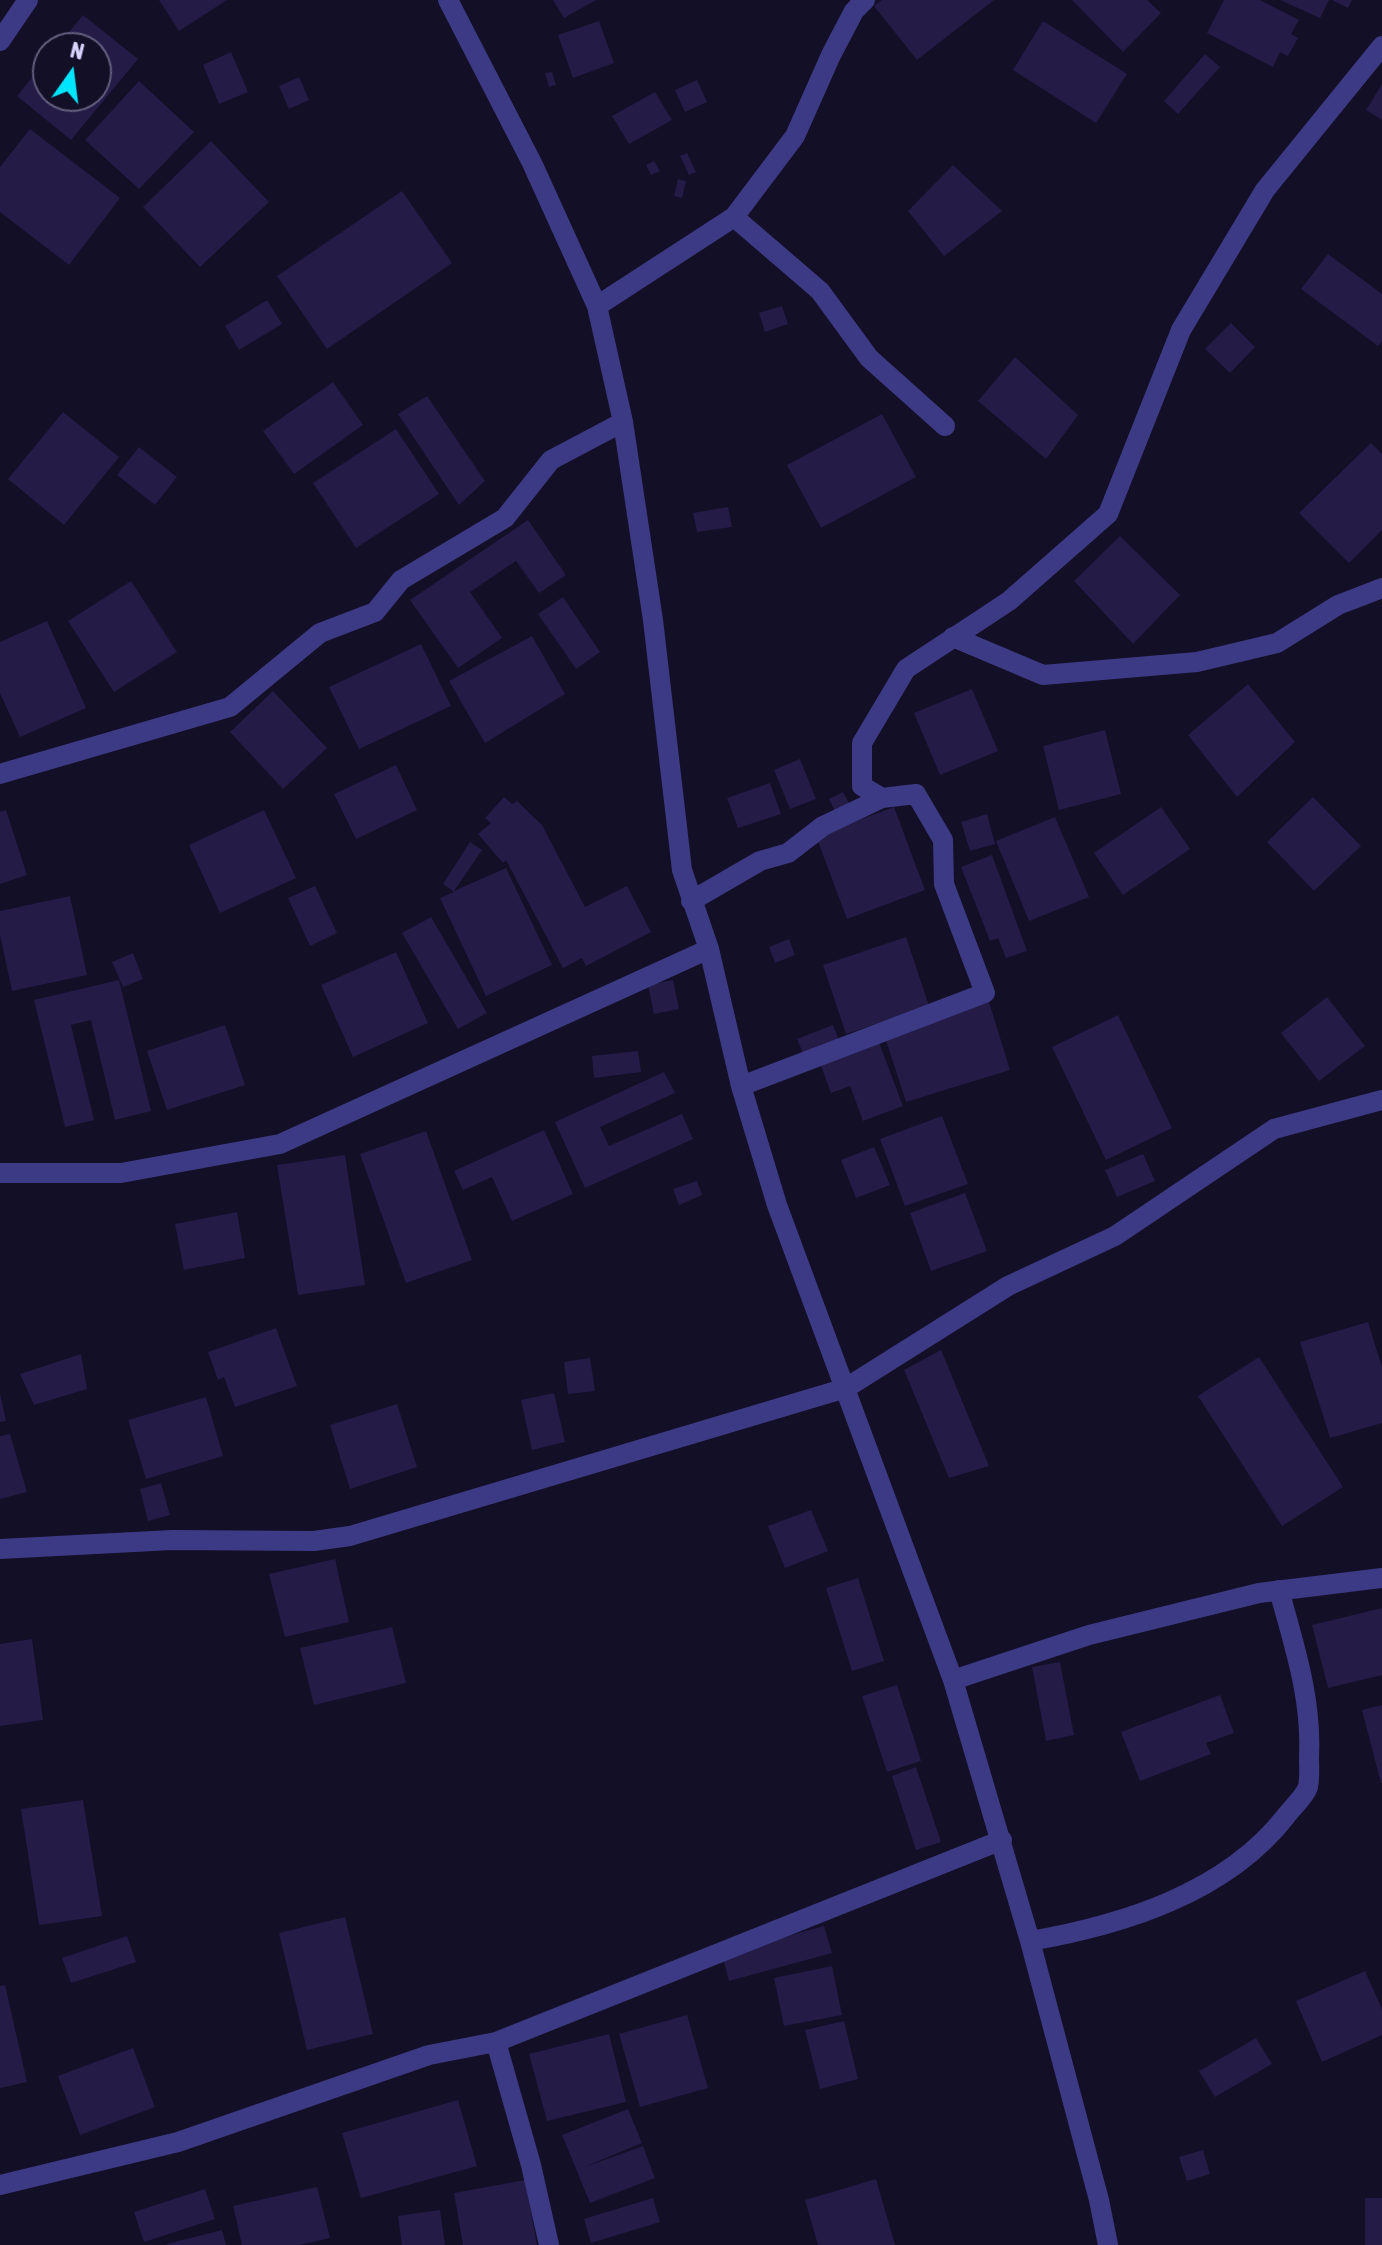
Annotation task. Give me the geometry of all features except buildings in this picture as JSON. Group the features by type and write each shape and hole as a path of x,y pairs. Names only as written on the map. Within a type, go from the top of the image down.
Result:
{"street":[{"path":"0,41 28,0"},
{"path":"448,0 532,163 597,306 623,422 653,620 682,870 709,949 741,1086 777,1205 953,1680 1030,1941 1099,2200 1108,2245"},
{"path":"597,306 734,217 795,136 831,55 854,11 865,0"},
{"path":"882,798 862,786 862,743 906,669 1009,601 1108,514 1181,330 1265,190 1382,46"},
{"path":"734,217 820,291 869,358 945,426"},
{"path":"0,774 230,707 320,633 375,612 401,580 505,518 551,460 623,422"},
{"path":"953,637 1043,675 1197,662 1277,643 1338,605 1382,588"},
{"path":"691,901 760,861 788,853 823,826 882,798 916,794 943,840 944,884 985,993 741,1086"},
{"path":"0,1173 121,1173 280,1144 709,949"},
{"path":"0,1549 172,1540 314,1541 350,1536 846,1388 1008,1286 1115,1236 1274,1129 1382,1100"},
{"path":"953,1680 1089,1635 1279,1590 1382,1578"},
{"path":"1030,1941 1086,1931 1162,1905 1232,1866 1275,1829 1308,1788 1310,1726 1304,1685 1279,1590"},
{"path":"0,2185 178,2142 429,2055 496,2042 1002,1840"},
{"path":"496,2042 531,2165 549,2245"}]}
